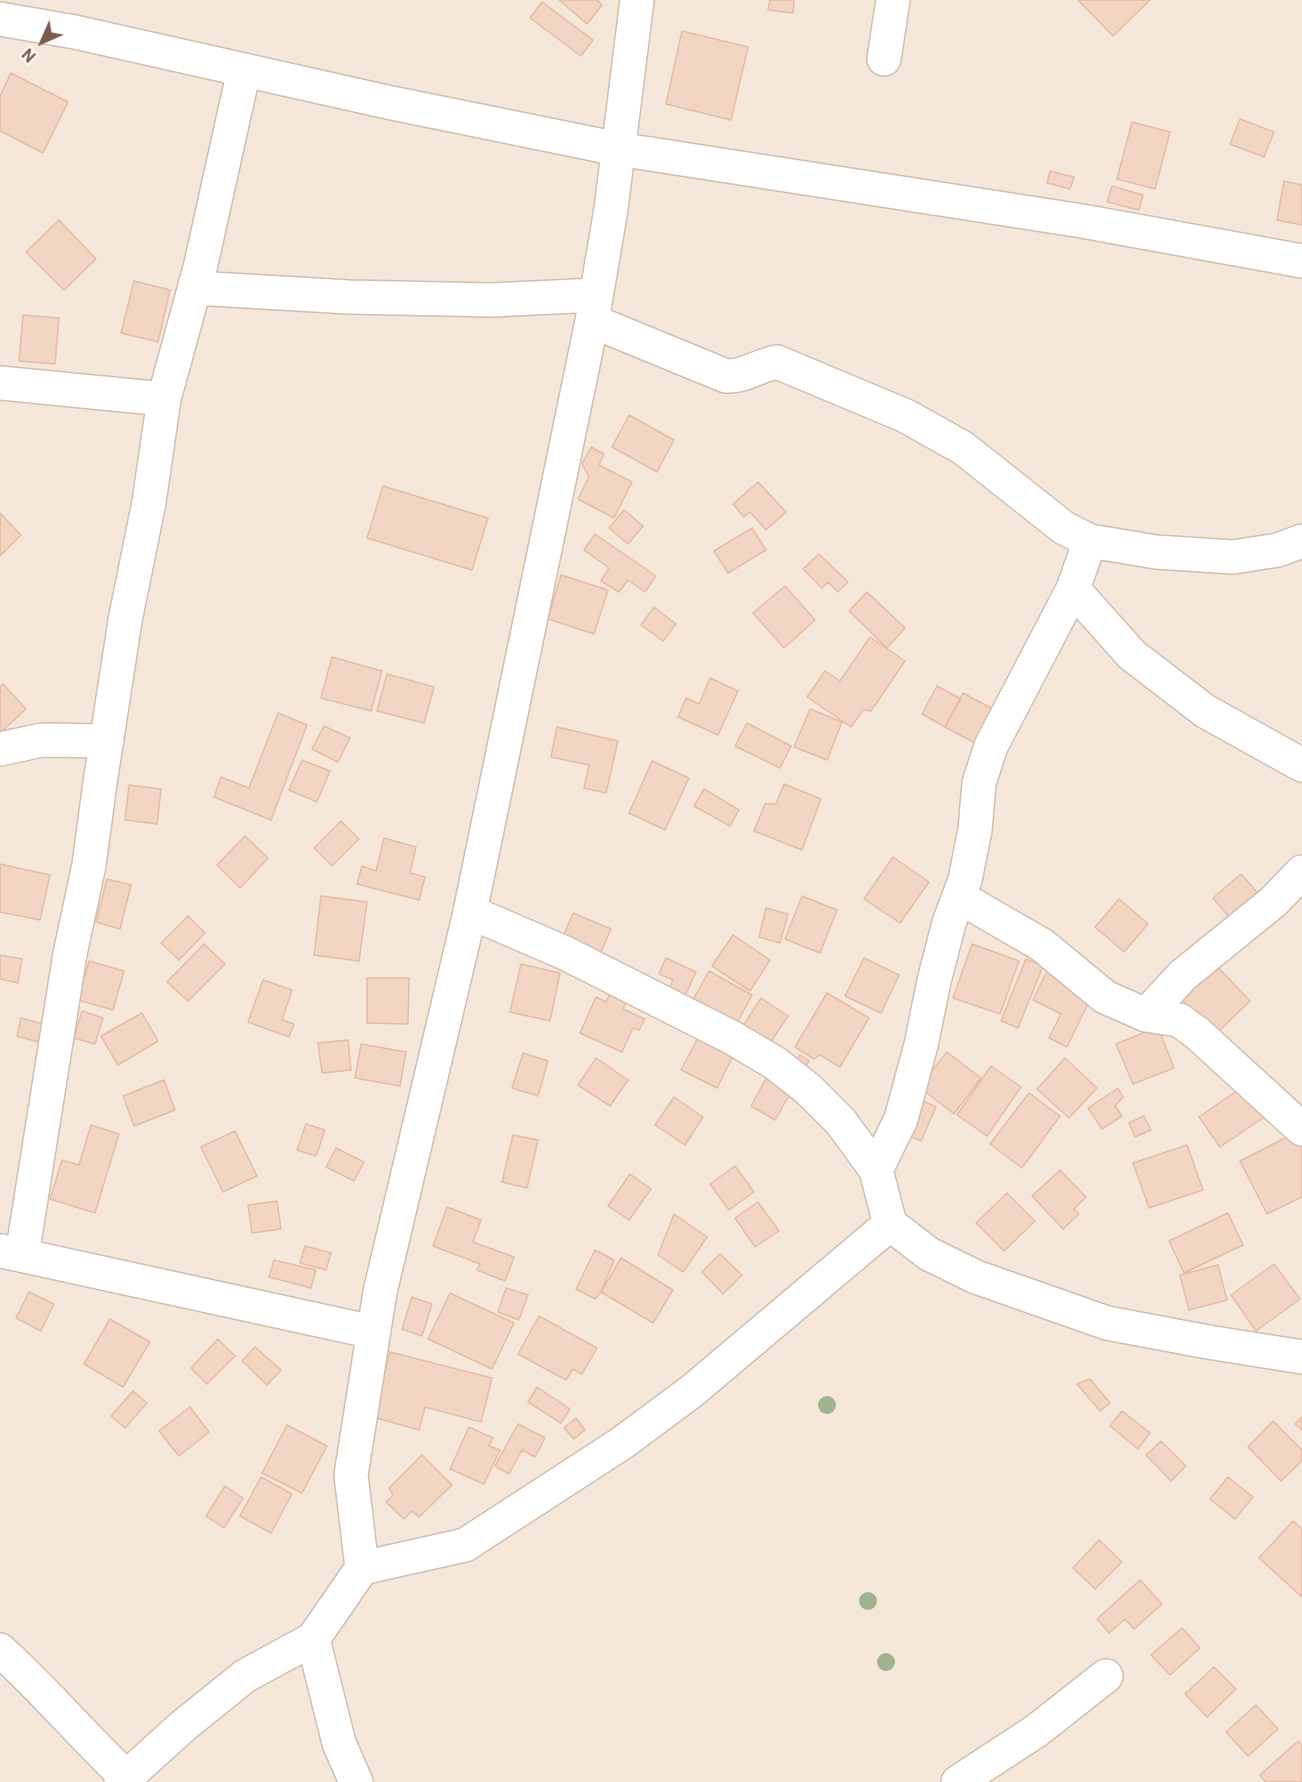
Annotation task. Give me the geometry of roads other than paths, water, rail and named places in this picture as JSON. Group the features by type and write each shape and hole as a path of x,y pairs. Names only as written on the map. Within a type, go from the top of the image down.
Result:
{"street":[{"path":"0,1650 27,1675 124,1780 183,1726 245,1676 313,1639 362,1568 351,1475 380,1292 470,912 593,308 611,209 637,0"},
{"path":"884,59 893,0"},
{"path":"0,20 75,32 618,149 1082,221 1302,261"},
{"path":"244,70 195,288 164,399 149,502 125,621 89,865 11,1253 373,1332"},
{"path":"195,288 349,297 492,300 593,308 726,376 738,377 765,364 777,362 906,416 963,448 1064,528 1090,541 1156,552 1233,557 1278,550 1302,541"},
{"path":"0,383 164,399"},
{"path":"876,1170 901,1119 921,1045 949,923 965,880 975,830 979,783 991,746 1073,589 1090,541"},
{"path":"1073,589 1132,655 1206,711 1302,765"},
{"path":"0,749 42,740 107,741"},
{"path":"1146,1015 1183,975 1273,902 1302,872"},
{"path":"959,897 1042,945 1105,997 1146,1015 1179,1020 1302,1129"},
{"path":"470,912 565,953 731,1037 775,1063 808,1089 841,1122 876,1170 890,1224 929,1254 976,1277 1107,1323 1302,1357"},
{"path":"362,1568 465,1545 622,1443 692,1391 890,1224"},
{"path":"313,1639 339,1743 356,1782"},
{"path":"958,1782 1036,1731 1106,1676"}]}
